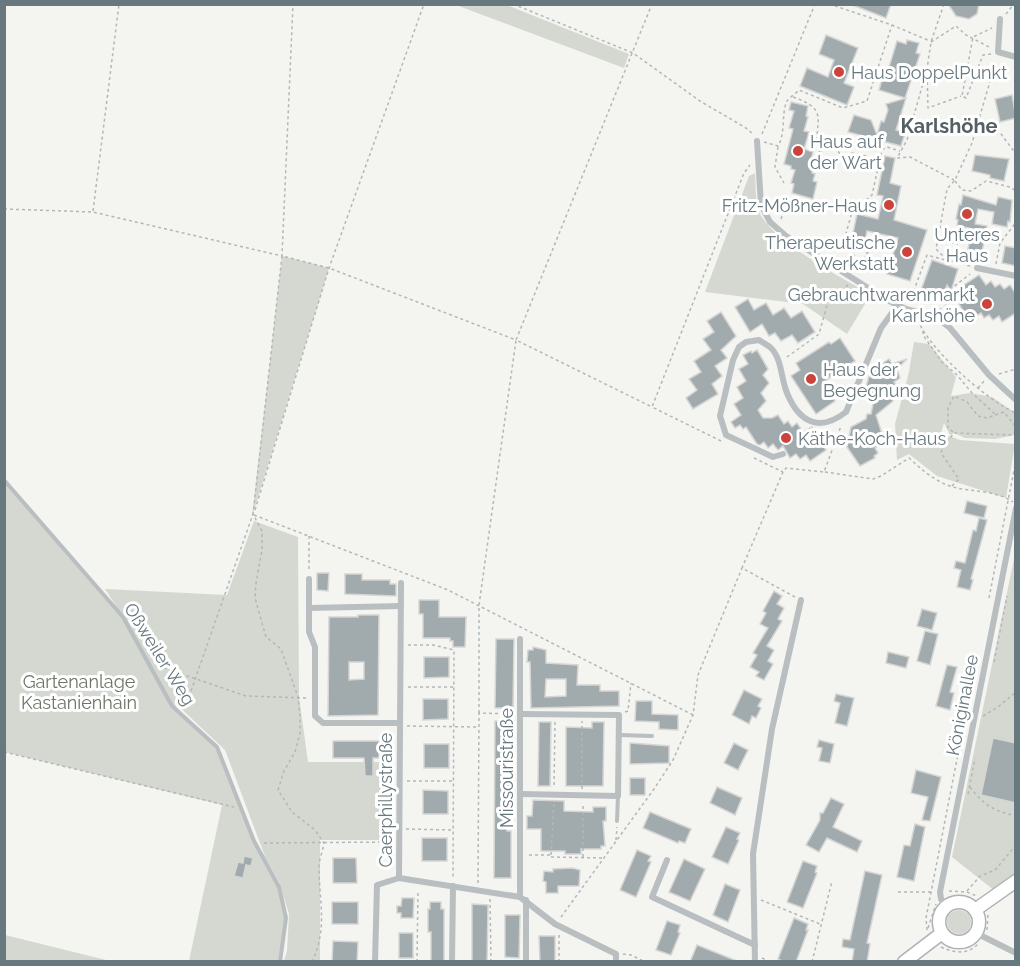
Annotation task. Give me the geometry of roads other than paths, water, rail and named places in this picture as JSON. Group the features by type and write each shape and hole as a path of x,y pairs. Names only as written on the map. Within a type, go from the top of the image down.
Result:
{"main road":[{"path":"980,907 1016,881"},
{"path":"944,902 962,902 980,907 976,933 967,940 956,942 942,933 939,922 944,902"},
{"path":"904,962 942,933"}],"street":[{"path":"1000,19 998,52 1016,57"},
{"path":"757,141 761,205 764,214 777,229 897,306 931,316 950,328 989,375 1016,400"},
{"path":"977,268 1016,276"},
{"path":"783,454 773,457 726,435 720,416 733,360 739,347 746,342 759,340 771,348 779,362 787,393 794,407 803,417 820,424 836,420 846,412 881,328 897,306"},
{"name":"Königinallee","path":"944,902 940,892 1016,506"},
{"name":"Caerphillystraße","path":"309,579 309,632 315,647 315,716 323,723 400,724"},
{"name":"Caerphillystraße","path":"399,878 401,583"},
{"path":"755,962 753,854 772,729 801,600"},
{"path":"309,608 401,606"},
{"name":"Missouristraße","path":"520,639 521,855 526,962"},
{"path":"521,714 619,715 618,796 521,794"},
{"path":"667,860 652,897 755,945"},
{"path":"375,962 376,885 399,878 523,899 555,924 616,954 616,962"},
{"path":"452,962 453,886"},
{"path":"976,933 1016,953"}],"lane":[{"name":"Oßweiler Weg","path":"4,480 123,617 172,706 217,747 254,841 279,887 286,918 280,962"},
{"path":"619,735 652,736"},
{"path":"617,821 618,796"}],"place":[{"name":"Haus DoppelPunkt","path":"839,72"},
{"name":"Haus auf der Wart","path":"798,151"},
{"name":"Fritz-Mößner-Haus","path":"889,205"},
{"name":"Unteres Haus","path":"967,214"},
{"name":"Therapeutische Werkstatt","path":"907,252"},
{"name":"Gebrauchtwarenmarkt Karlshöhe","path":"987,304"},
{"name":"Haus der Begegnung","path":"811,379"},
{"name":"Käthe-Koch-Haus","path":"786,438"}],"district":[{"name":"Karlshöhe","path":"949,126"}],"park label":[{"name":"Gartenanlage Kastanienhain","path":"79,691"}]}
